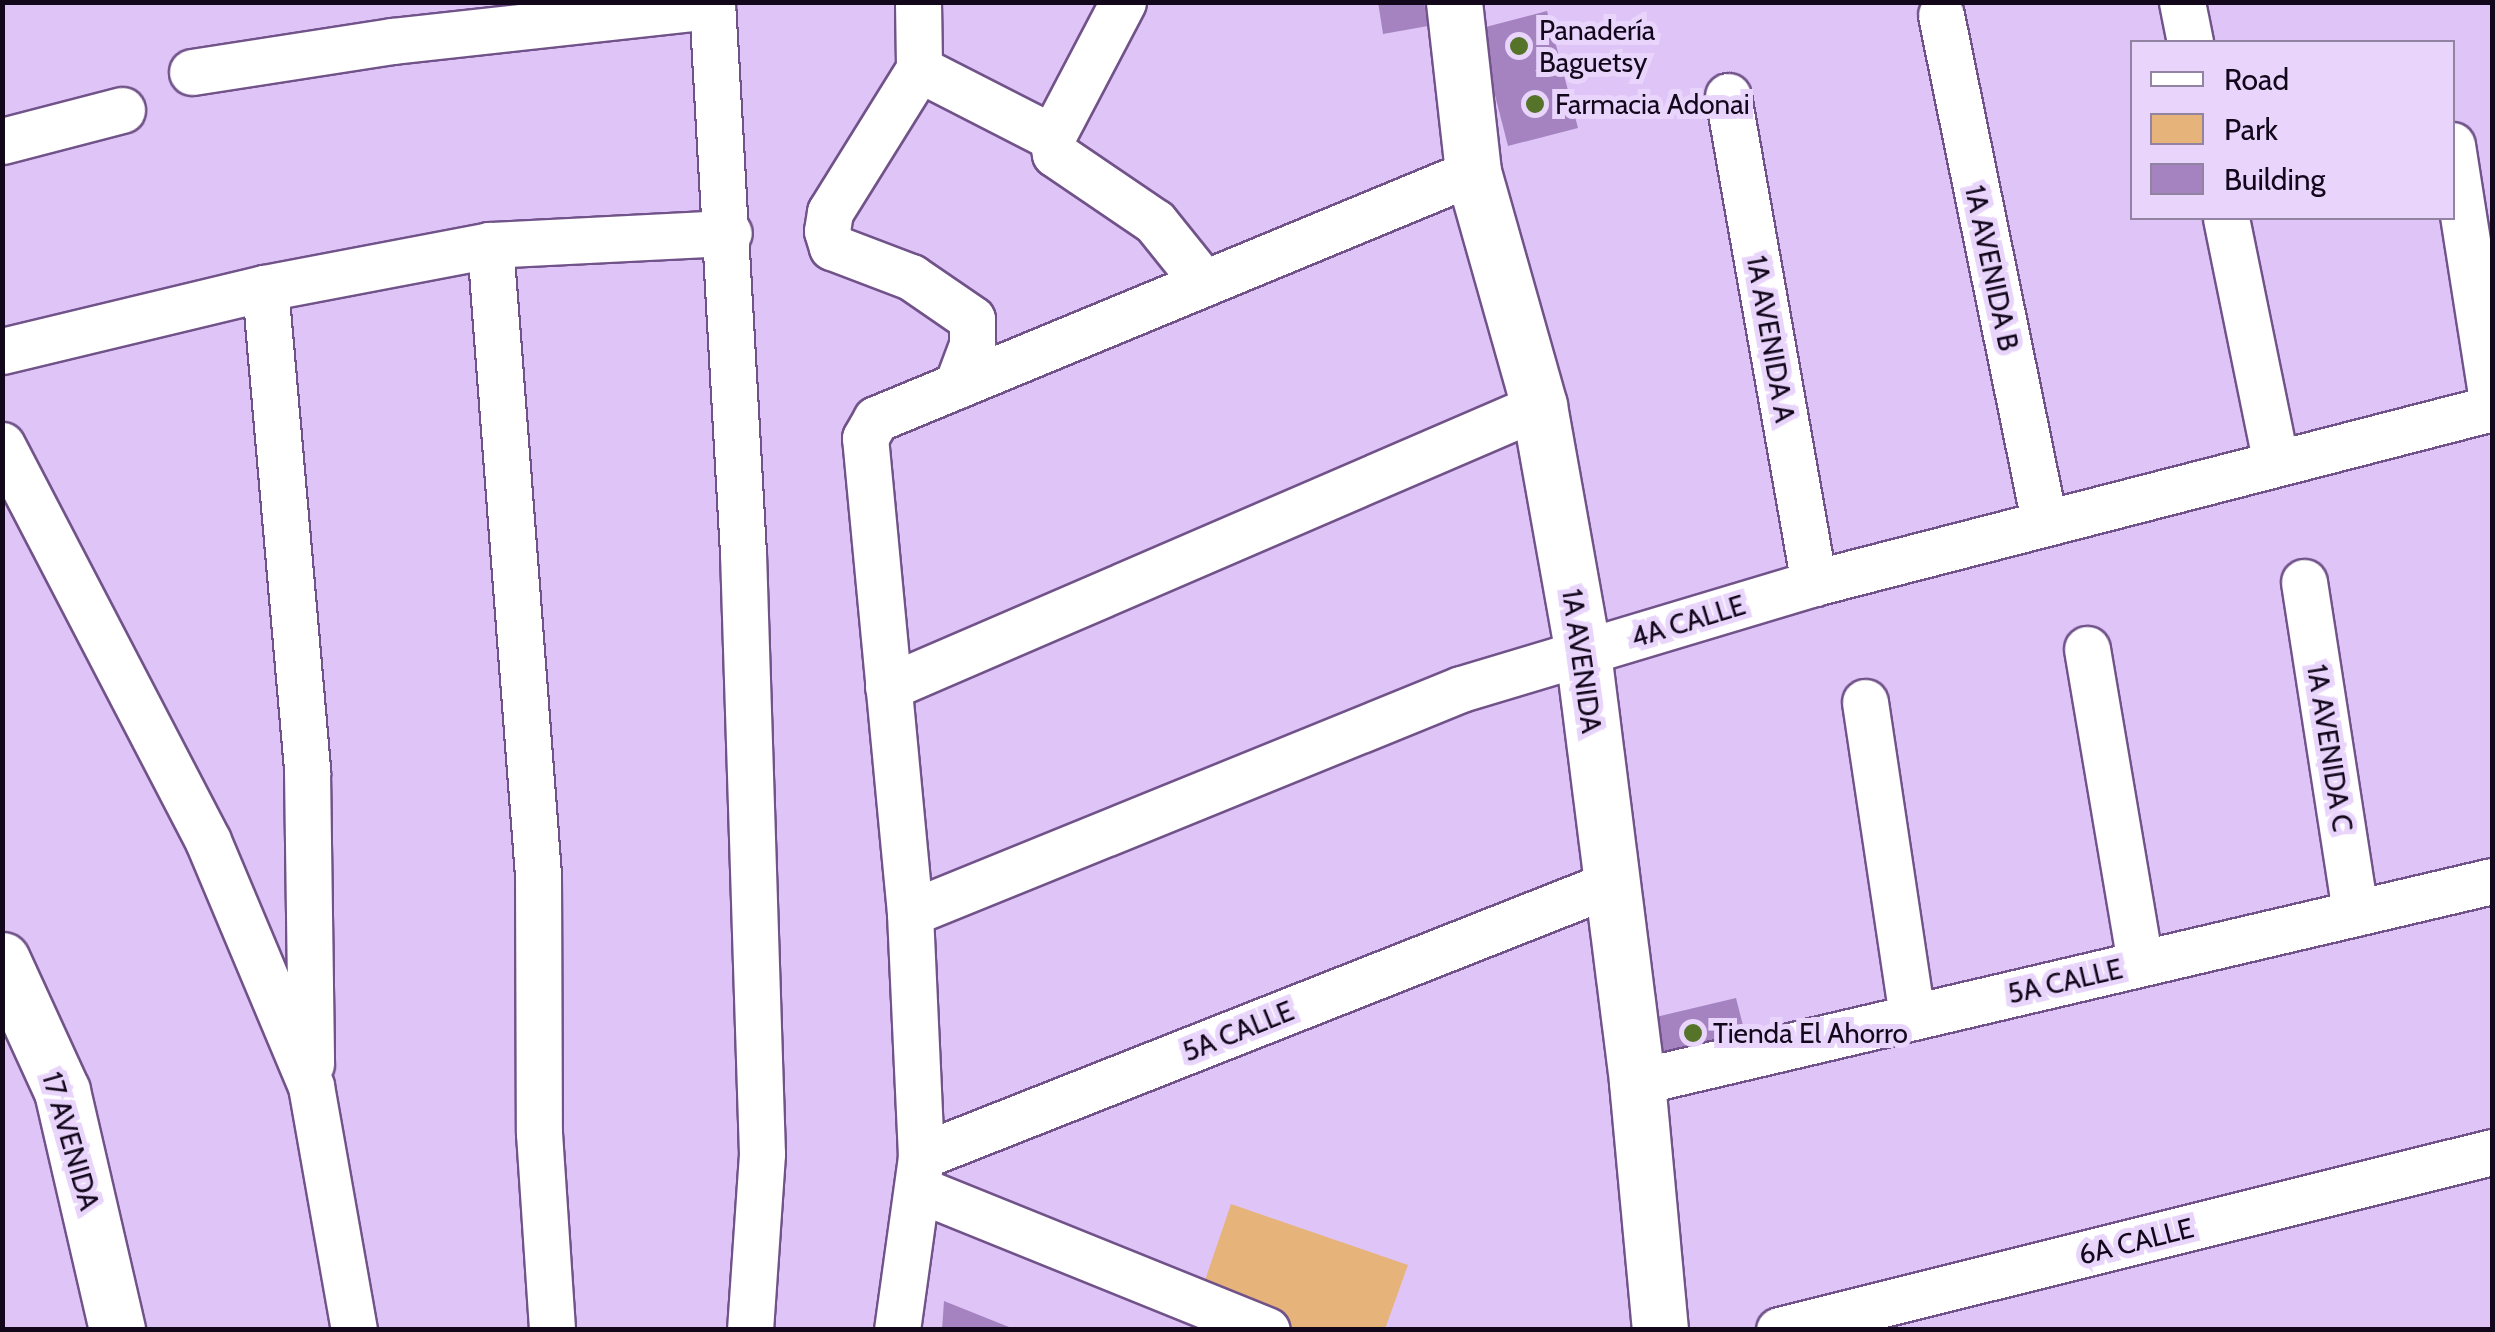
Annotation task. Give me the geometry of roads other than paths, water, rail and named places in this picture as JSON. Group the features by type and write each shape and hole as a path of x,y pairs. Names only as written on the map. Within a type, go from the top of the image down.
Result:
{"street":[{"path":"918,2 919,69 830,212 826,231 832,247 911,276 972,319 972,346 958,385"},
{"path":"1123,2 1052,137 1055,154 1155,222 1204,283"},
{"name":"1A AVENIDA","path":"1454,2 1474,172 1539,406 1583,654 1637,1082 1660,1330"},
{"path":"2182,2 2190,40"},
{"path":"192,72 393,41 712,4 729,233 762,1154 750,1330"},
{"name":"1A AVENIDA B","path":"1941,16 2044,521"},
{"path":"919,69 1052,137"},
{"name":"1A AVENIDA A","path":"1728,96 1814,583"},
{"path":"2,141 122,110"},
{"path":"2455,164 2492,400"},
{"path":"897,1330 921,1173 910,914 865,438 876,419 1474,172"},
{"path":"2226,220 2274,460"},
{"path":"2,351 265,288 490,244 729,233"},
{"path":"490,244 538,874 540,1133 552,1330"},
{"path":"265,288 306,771 311,1086 354,1330"},
{"path":"888,687 1539,406"},
{"name":"4A CALLE","path":"910,914 1461,689 1814,583 2274,460 2492,408"},
{"path":"2,445 208,841 311,1086"},
{"name":"1A AVENIDA C","path":"2304,582 2355,913"},
{"path":"2087,649 2140,964"},
{"path":"1865,702 1912,1017"},
{"name":"5A CALLE","path":"1637,1082 2492,880"},
{"name":"5A CALLE","path":"921,1173 1610,884"},
{"name":"17 AVENIDA","path":"2,960 62,1090 117,1330"},
{"name":"6A CALLE","path":"1779,1330 2492,1152"},
{"path":"921,1173 1267,1330"}],"place":[{"name":"Panadería Baguetsy","path":"1519,46"},
{"name":"Farmacia Adonai","path":"1535,104"},
{"name":"Tienda El Ahorro","path":"1693,1033"}]}
